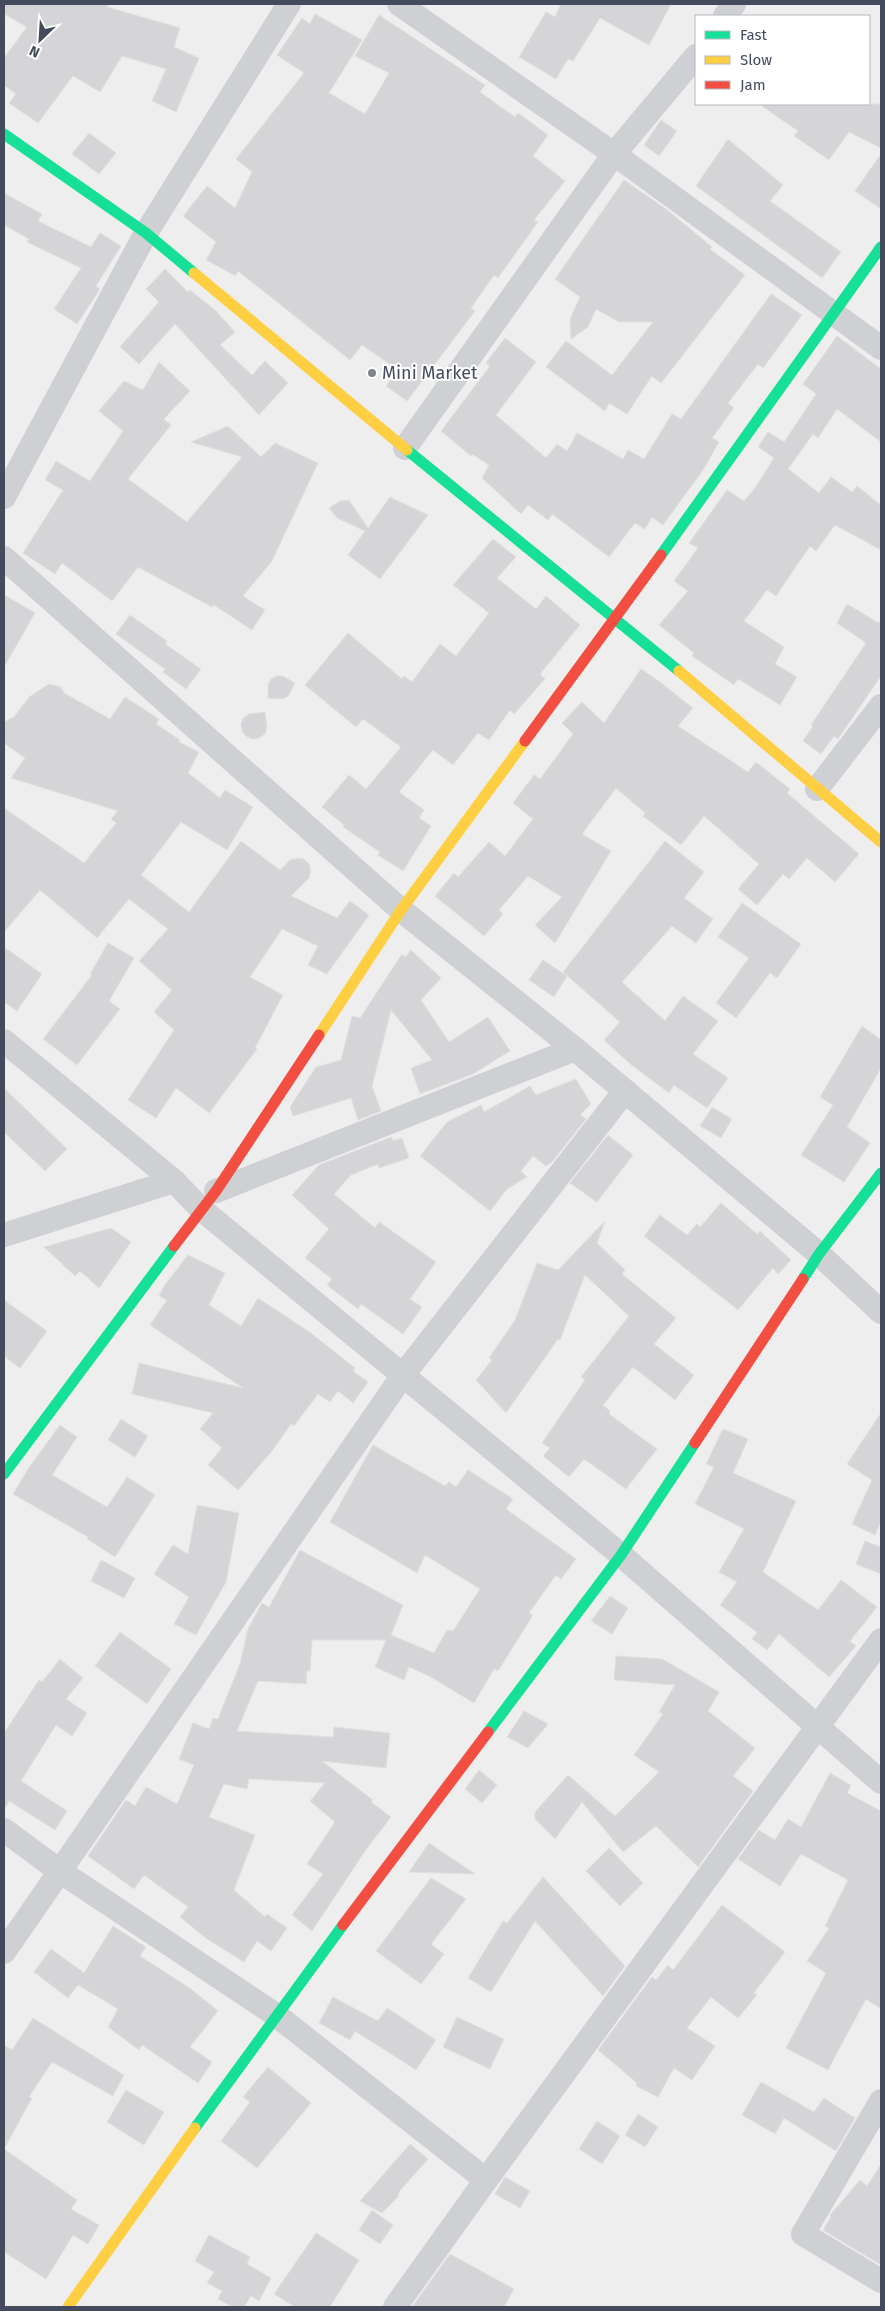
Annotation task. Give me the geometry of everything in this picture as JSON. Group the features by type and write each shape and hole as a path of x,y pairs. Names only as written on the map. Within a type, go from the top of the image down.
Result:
{"street":[{"path":"4,497 146,233 289,4"},
{"path":"399,4 614,154 881,348"},
{"path":"726,15 734,4"},
{"path":"405,448 614,154 695,57"},
{"path":"4,134 146,233 405,448 616,618 881,842"},
{"path":"4,1474 200,1209 216,1191 400,910 616,618 881,248"},
{"path":"4,558 400,910 575,1048 819,1254 881,1312"},
{"path":"817,789 881,706"},
{"path":"4,1041 174,1181 200,1209 621,1555 881,1782"},
{"path":"216,1191 575,1048"},
{"path":"4,1952 403,1375 625,1091"},
{"path":"68,2307 276,2016 621,1555 819,1254 881,1173"},
{"path":"4,1236 174,1181"},
{"path":"395,2307 881,1640"},
{"path":"4,1830 61,1872 276,2016 486,2180"},
{"path":"881,2101 803,2234 881,2281"}],"building":[{"path":"4,4 108,4 107,7 180,28 174,47 199,58 176,112 152,101 166,69 122,56 100,92 73,76 38,123 9,103 16,94 4,85 4,58 27,27 4,14"},
{"path":"561,4 671,4 649,45 600,18 573,61 568,59 556,79 519,57 546,12 555,17"},
{"path":"315,14 362,40 329,93 365,114 389,73 355,56 379,15 485,85 480,92 515,117 518,113 548,135 533,156 565,181 534,220 538,222 498,278 494,275 471,308 475,311 407,401 386,386 398,370 362,345 350,360 238,271 236,276 206,260 216,242 183,216 207,186 235,208 252,172 236,159 304,73 277,55 302,18 310,24"},
{"path":"881,104 881,148 849,132 829,160 794,136 798,131 760,105"},
{"path":"661,120 677,131 659,156 644,145"},
{"path":"89,133 116,153 99,174 72,154"},
{"path":"728,139 783,185 770,201 841,252 822,278 696,186"},
{"path":"881,154 881,209 855,191"},
{"path":"624,180 666,209 712,247 710,249 745,275 661,383 652,376 627,414 609,403 605,411 546,367 566,341 612,375 653,322 619,322 596,309 588,327 571,339 570,319 580,297 555,279"},
{"path":"4,193 42,214 38,221 91,247 100,233 121,246 96,286 100,289 77,324 54,309 81,268 27,242 29,239 4,225"},
{"path":"165,269 188,292 190,290 215,310 235,332 220,345 252,375 265,361 288,383 259,415 175,324 139,364 120,347 159,302 146,289"},
{"path":"771,294 802,315 763,368 758,364 728,403 734,408 712,438 719,442 703,470 663,525 652,517 645,529 635,523 609,557 552,514 548,520 528,505 521,514 482,478 489,465 472,454 471,456 441,431 490,366 486,363 505,338 536,362 496,415 546,458 557,444 567,451 577,433 623,459 628,450 644,459 672,414 681,419"},
{"path":"837,336 881,369 881,442 837,409 818,438 813,434 788,469 819,493 831,477 852,492 857,486 881,505 881,550 835,525 816,551 810,546 776,596 767,590 744,621 784,647 775,664 797,677 780,705 738,679 734,685 692,656 694,653 659,625 688,591 674,581 698,548 689,543 727,490 744,501 755,488 774,458 758,447 768,432 784,442 816,394 803,384"},
{"path":"159,362 190,391 164,419 171,425 128,479 187,522 242,457 191,442 228,426 261,457 275,443 318,463 272,561 243,596 265,610 252,630 214,605 212,607 138,567 112,601 62,563 55,574 23,553 63,490 45,480 56,461 90,481 123,431 99,411 124,381 143,390"},
{"path":"390,497 428,515 380,579 348,555 365,531 337,518 329,508 340,501 349,500 368,528"},
{"path":"493,539 516,557 497,578 536,609 546,596 580,625 540,674 545,679 514,714 510,710 489,740 478,733 453,765 433,750 399,792 424,810 419,818 431,826 403,871 378,855 380,852 343,827 344,825 322,807 349,775 366,789 401,747 363,719 356,727 305,685 348,633 402,679 404,676 412,682 440,644 456,656 489,613 453,585"},
{"path":"4,595 35,613 4,667"},
{"path":"847,604 879,623 881,620 881,676 838,739 834,736 821,754 803,741 813,726 811,725 866,643 837,623"},
{"path":"130,615 167,641 165,644 201,669 186,689 163,672 165,669 116,634"},
{"path":"641,669 693,708 678,726 748,772 756,762 790,789 787,793 859,854 835,882 807,858 789,879 783,874 757,905 738,889 759,864 704,816 681,845 643,816 645,813 616,788 582,834 611,851 555,943 535,925 562,897 528,876 499,910 503,914 484,936 435,896 454,873 458,877 489,842 505,856 533,819 513,803 534,775 540,779 573,734 562,723 582,702 604,723"},
{"path":"283,676 295,683 288,696 283,699 268,698 268,684 271,679"},
{"path":"49,684 61,687 64,693 110,719 125,697 159,719 156,724 180,740 179,742 199,752 188,773 220,798 225,790 253,807 227,850 181,822 141,875 189,912 241,841 280,870 290,860 297,858 304,859 309,864 311,871 309,878 291,896 337,918 350,901 369,915 327,974 308,965 318,946 282,929 250,977 283,995 255,1048 257,1049 209,1113 176,1088 156,1118 128,1100 174,1030 154,1012 172,990 139,961 168,929 129,899 97,938 40,890 4,932 4,808 84,863 116,823 111,819 118,811 11,778 25,758 4,743 4,722 14,717 29,697"},
{"path":"265,712 267,728 265,734 259,738 252,739 246,736 242,731 241,724 243,718 249,714"},
{"path":"665,841 704,872 684,898 713,919 696,943 672,926 622,982 665,1021 683,996 718,1021 693,1054 728,1078 707,1108 674,1085 669,1093 629,1063 604,1040 620,1022 563,972"},
{"path":"742,903 801,944 777,978 770,973 736,1018 716,1003 749,958 718,937"},
{"path":"108,943 134,958 109,1001 120,1009 77,1065 43,1039 92,975 90,974"},
{"path":"4,947 42,974 17,1011 4,1002"},
{"path":"411,950 441,978 421,1000 449,1042 488,1017 510,1051 473,1074 420,1094 411,1068 432,1060 391,1010 372,1086 381,1111 358,1120 351,1098 293,1116 290,1107 316,1067 341,1060 352,1016 360,1018 402,954 405,957"},
{"path":"543,960 567,976 554,997 529,980"},
{"path":"862,1026 881,1040 881,1068 847,1127 870,1143 844,1182 801,1155 833,1105 820,1097"},
{"path":"576,1079 591,1104 580,1115 586,1119 552,1162 546,1166 533,1156 521,1171 527,1177 507,1189 490,1211 420,1156 447,1122 481,1105 484,1112 530,1086 536,1095"},
{"path":"4,1088 67,1149 45,1171 4,1132"},
{"path":"712,1107 732,1119 721,1138 700,1126"},
{"path":"608,1135 633,1155 597,1202 570,1183"},
{"path":"391,1137 393,1141 402,1138 409,1158 379,1168 378,1164 351,1175 334,1194 375,1228 379,1222 436,1262 410,1299 422,1307 403,1334 361,1304 358,1309 327,1285 332,1279 305,1258 329,1229 292,1195 319,1165"},
{"path":"721,1203 757,1234 760,1231 791,1260 778,1274 773,1268 738,1310 644,1236 660,1215 687,1235 697,1224 700,1227"},
{"path":"605,1221 597,1243 625,1270 622,1274 676,1318 654,1344 694,1375 675,1400 633,1367 603,1405 610,1411 609,1414 657,1449 626,1489 584,1459 569,1477 543,1456 550,1448 542,1443 585,1380 581,1377 629,1316 585,1275 560,1340 558,1339 506,1413 476,1380 492,1360 489,1358 515,1320 537,1263 558,1270"},
{"path":"111,1228 131,1242 99,1288 80,1271 75,1276 44,1247"},
{"path":"188,1255 225,1273 209,1305 241,1326 258,1298 311,1333 355,1368 353,1371 368,1382 353,1403 338,1391 330,1402 318,1394 294,1426 291,1424 272,1451 238,1490 208,1465 222,1448 200,1429 213,1413 132,1394 139,1363 243,1388 150,1325 167,1300 159,1296 164,1286"},
{"path":"4,1300 47,1331 20,1368 4,1356"},
{"path":"881,1413 881,1522 875,1535 852,1524 872,1480 847,1464"},
{"path":"121,1419 148,1436 135,1457 108,1440"},
{"path":"60,1425 77,1437 52,1475 107,1507 127,1477 155,1495 115,1557 87,1539 88,1537 13,1494 30,1466"},
{"path":"723,1429 748,1439 733,1473 796,1501 763,1572 818,1610 841,1580 877,1607 850,1641 856,1646 829,1677 779,1634 767,1650 752,1639 757,1632 720,1605 737,1582 719,1572 744,1529 695,1504 714,1467 706,1464"},
{"path":"373,1445 445,1486 449,1482 456,1487 468,1470 513,1499 506,1509 576,1559 561,1579 556,1575 529,1613 533,1615 498,1671 494,1669 474,1703 429,1676 409,1667 404,1680 375,1667 386,1640 312,1640 310,1671 307,1671 306,1684 258,1681 237,1731 333,1737 334,1727 390,1733 386,1768 322,1761 373,1800 371,1802 391,1817 365,1851 312,1931 292,1915 323,1874 307,1864 335,1822 310,1801 325,1783 249,1779 247,1789 224,1784 209,1817 255,1835 234,1890 265,1917 267,1914 287,1928 271,1951 257,1941 244,1962 207,1939 180,1917 188,1907 144,1875 134,1889 88,1856 126,1800 135,1806 146,1787 177,1804 194,1765 179,1759 193,1723 209,1729 213,1718 218,1719 240,1664 248,1629 262,1603 269,1607 300,1550 403,1605 391,1635 434,1653 447,1630 453,1631 480,1589 425,1555 417,1573 330,1522"},
{"path":"197,1505 239,1513 226,1582 196,1635 174,1624 189,1597 154,1574 173,1545 188,1554"},
{"path":"865,1541 881,1547 881,1574 856,1564"},
{"path":"101,1560 135,1578 124,1598 91,1581"},
{"path":"610,1596 628,1608 612,1634 591,1621"},
{"path":"120,1632 171,1669 147,1704 95,1666"},
{"path":"616,1656 662,1659 719,1692 708,1711 755,1748 733,1776 753,1791 698,1867 656,1826 623,1852 582,1802 555,1839 535,1819 535,1812 568,1775 615,1816 659,1772 634,1755 663,1714 659,1712 675,1685 614,1680"},
{"path":"60,1659 83,1678 66,1699 87,1713 72,1736 56,1725 21,1781 67,1811 55,1830 9,1801 4,1810 4,1733 39,1680 42,1682"},
{"path":"524,1711 548,1724 528,1748 507,1737"},
{"path":"479,1770 497,1785 482,1803 465,1789"},
{"path":"830,1773 851,1785 847,1793 881,1811 881,2009 866,1999 828,2070 786,2048 826,1973 807,1961 829,1928 825,1926 848,1880 801,1854 780,1886 738,1859 759,1830 775,1840 788,1819 801,1827"},
{"path":"429,1843 475,1874 409,1872"},
{"path":"609,1848 643,1883 620,1906 586,1871"},
{"path":"543,1877 625,1966 603,1996 535,1921 491,1992 468,1978 503,1921 507,1923"},
{"path":"431,1878 466,1899 431,1944 444,1954 421,1984 376,1951"},
{"path":"722,1905 785,1952 754,1993 757,1995 738,2018 711,1997 687,2028 715,2046 692,2080 674,2068 658,2097 636,2086 637,2083 598,2050 652,1977 656,1980 668,1965 673,1970"},
{"path":"113,1926 146,1947 140,1956 191,1989 218,2011 190,2047 212,2062 198,2083 142,2045 139,2050 108,2027 118,2009 78,1985 68,1998 34,1972 51,1949 84,1973"},
{"path":"333,1997 378,2021 387,2008 436,2040 416,2070 355,2031 350,2040 319,2023"},
{"path":"457,2017 504,2039 490,2069 443,2047"},
{"path":"33,2018 124,2075 113,2096 52,2062 29,2097 32,2098 4,2149 4,2045 12,2050"},
{"path":"268,2067 311,2103 257,2168 221,2141 250,2102 243,2097"},
{"path":"761,2082 814,2112 824,2098 855,2118 836,2151 784,2118 775,2134 742,2115"},
{"path":"126,2090 164,2112 144,2145 107,2122"},
{"path":"638,2114 658,2127 645,2147 625,2135"},
{"path":"597,2121 620,2136 602,2164 579,2149"},
{"path":"410,2144 428,2159 399,2192 398,2197 382,2213 360,2201"},
{"path":"4,2149 77,2200 71,2209 99,2225 88,2244 73,2235 46,2279 4,2252"},
{"path":"881,2164 881,2265 823,2230 831,2217 830,2215 860,2180 867,2186"},
{"path":"505,2177 530,2191 520,2208 495,2194"},
{"path":"372,2210 393,2225 380,2244 359,2230"},
{"path":"316,2233 359,2260 330,2307 295,2307 274,2294"},
{"path":"209,2235 250,2257 247,2264 271,2278 259,2301 251,2296 244,2307 233,2307 218,2299 222,2291 207,2283 214,2272 195,2261"},
{"path":"450,2254 514,2289 504,2307 412,2307"}],"traffic: fast":[{"path":"4,134 146,233 194,273"},
{"path":"661,555 881,247"},
{"path":"407,450 679,671"},
{"path":"803,1279 819,1254 881,1173"},
{"path":"4,1474 174,1246"},
{"path":"488,1732 621,1555 695,1443"},
{"path":"195,2128 343,1925"}],"traffic: slow":[{"path":"194,273 407,450"},
{"path":"679,671 881,842"},
{"path":"319,1035 401,910 525,741"},
{"path":"68,2307 195,2128"}],"traffic: jam":[{"path":"525,741 661,555"},
{"path":"174,1246 216,1191 319,1035"},
{"path":"695,1443 803,1279"},
{"path":"343,1925 488,1732"}],"place":[{"name":"Mini Market","path":"372,373"}]}
